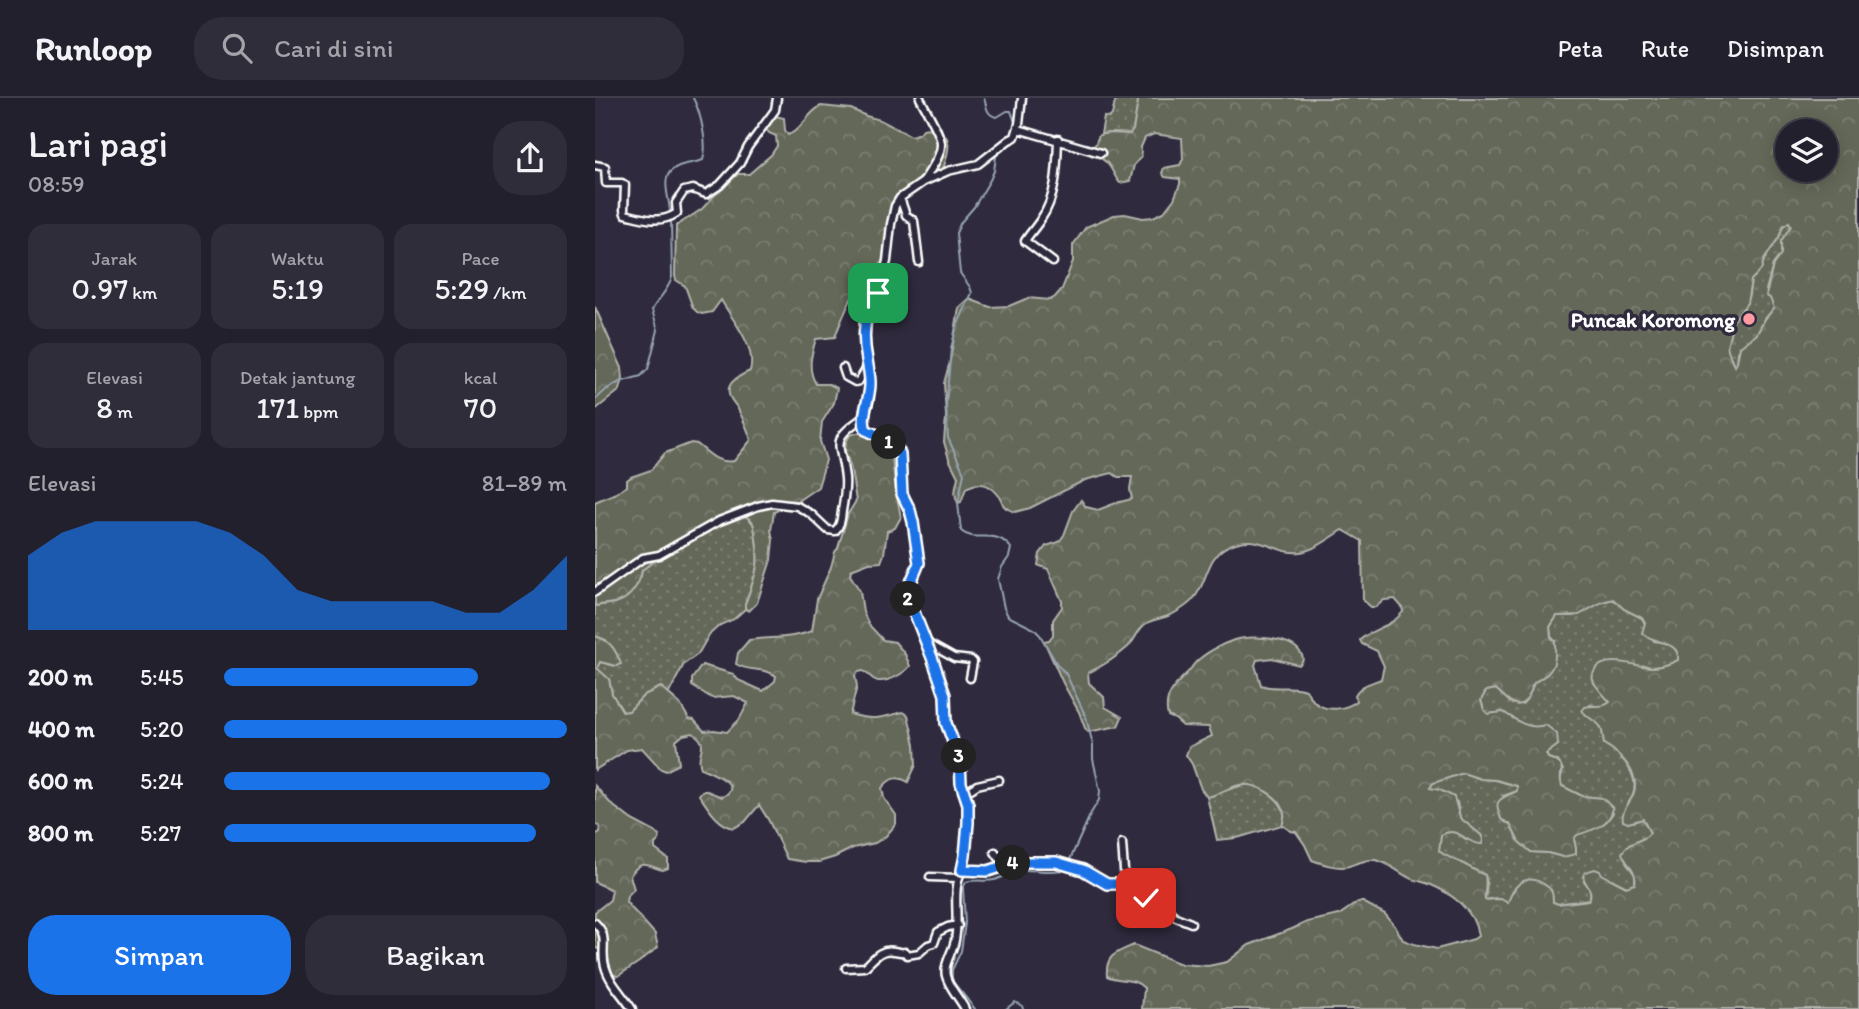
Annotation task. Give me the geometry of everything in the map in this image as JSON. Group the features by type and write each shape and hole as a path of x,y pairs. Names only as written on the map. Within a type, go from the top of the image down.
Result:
{"street":[{"path":"595,165 605,167 606,183 625,185 625,214 650,220 668,218 676,215 676,203 684,192 693,189 706,194 720,186 740,163 747,148 775,110 778,98"},
{"path":"920,98 939,134 941,144 923,182"},
{"path":"965,1009 947,980 946,964 953,950 957,925 955,890 965,856 968,804 963,791 957,752 946,723 945,695 908,597 909,587 919,563 913,522 902,494 900,454 892,443 866,430 864,417 869,401 870,383 864,332 866,313 880,288 887,261 892,214 900,198 923,182 948,171 975,165 1017,135 1022,98"},
{"path":"1018,129 1101,153"},
{"path":"1053,262 1025,241 1040,221 1052,197 1057,172 1058,139"},
{"path":"900,198 906,215 913,221 919,262"},
{"path":"843,368 848,380 857,382 868,366"},
{"path":"595,592 643,558 659,555 719,521 758,506 772,503 797,506 831,531 835,531 841,522 845,486 838,444 842,435 864,417"},
{"path":"926,643 954,658 974,662 970,678"},
{"path":"963,791 999,780"},
{"path":"1122,843 1125,884 1137,897 1158,901 1176,917 1191,923"},
{"path":"995,852 1004,866"},
{"path":"962,870 988,871 1029,861 1062,864 1090,873 1107,884 1125,884"},
{"path":"930,877 958,878"},
{"path":"595,923 603,933 603,958 608,976 632,1009"},
{"path":"846,968 865,967 875,956 890,950 905,952 907,955 919,953 934,943 938,932 957,925"}],"green space":[{"path":"1116,98 1137,98 1133,130 1130,134 1101,134 1104,117 1109,118 1112,115"},
{"path":"1137,98 1859,98 1859,1009 1142,1009 1144,988 1136,982 1107,976 1108,963 1113,955 1134,945 1181,964 1208,966 1227,962 1249,945 1307,922 1339,915 1358,902 1385,914 1403,940 1414,944 1437,949 1478,936 1467,910 1446,892 1411,878 1383,862 1368,860 1340,867 1312,860 1296,832 1282,825 1284,815 1279,802 1260,788 1240,785 1207,797 1186,755 1189,747 1212,736 1209,727 1183,726 1168,716 1167,704 1171,693 1196,662 1224,644 1250,638 1269,638 1288,643 1303,657 1299,665 1272,658 1257,660 1255,665 1261,685 1306,690 1315,703 1332,709 1343,708 1357,701 1355,695 1360,689 1381,679 1384,666 1377,651 1362,644 1360,640 1403,612 1395,599 1384,600 1376,607 1371,607 1363,600 1362,541 1343,530 1317,546 1301,552 1249,541 1239,542 1221,550 1211,563 1199,592 1189,603 1171,615 1147,623 1123,651 1088,673 1089,683 1104,697 1105,707 1122,717 1118,726 1088,732 1044,641 1053,635 1053,620 1062,607 1062,601 1048,569 1038,565 1040,554 1046,546 1059,542 1064,535 1073,511 1081,500 1086,507 1098,510 1132,499 1132,477 1118,477 1112,473 1085,480 1030,508 1015,512 1004,506 1000,497 985,485 976,484 966,488 961,502 956,500 958,477 944,442 944,383 959,308 969,299 990,307 1009,306 1028,298 1050,300 1062,289 1073,261 1073,245 1086,227 1114,215 1125,214 1143,218 1164,212 1174,199 1180,179 1165,177 1162,173 1164,168 1180,165 1183,159 1182,138 1154,134 1145,138 1141,157 1134,165 1130,181 1120,183 1105,161 1091,155 1099,135 1130,134 1133,130","holes":["1789,222 1791,226 1781,241 1781,254 1773,265 1766,296 1770,298 1774,308 1757,334 1740,347 1735,366 1727,346 1733,321 1747,303 1751,280 1761,270 1783,226","1613,599 1624,609 1642,618 1645,623 1642,633 1675,649 1678,660 1652,667 1622,662 1600,665 1594,672 1593,680 1610,702 1585,707 1582,711 1600,725 1604,744 1623,759 1635,780 1633,795 1624,811 1623,821 1628,823 1643,819 1650,833 1628,846 1622,853 1633,872 1635,884 1626,887 1595,869 1585,872 1583,876 1590,890 1589,900 1558,904 1553,902 1549,888 1536,880 1520,883 1508,903 1501,899 1485,900 1485,875 1439,851 1441,835 1447,833 1458,833 1476,843 1482,844 1483,839 1460,818 1454,797 1430,788 1433,783 1463,773 1517,786 1517,791 1500,800 1497,807 1501,819 1510,824 1519,842 1531,852 1563,857 1576,854 1574,839 1577,835 1604,823 1613,808 1602,798 1582,796 1562,786 1561,766 1546,754 1558,745 1557,734 1546,725 1528,725 1503,712 1488,714 1481,700 1486,691 1496,689 1514,704 1522,704 1533,684 1553,666 1555,641 1551,637 1550,627 1557,616 1579,615"]},
{"path":"821,106 851,109 911,136 928,128 945,135 948,144 943,170 905,190 890,210 881,272 871,268 865,276 850,301 835,337 816,339 811,362 813,378 816,384 829,384 837,388 834,403 822,422 820,441 826,460 818,487 774,512 771,560 757,603 749,611 745,609 745,604 758,558 754,526 745,516 691,539 654,561 642,570 634,589 623,600 595,606 595,502 627,486 627,480 631,477 651,470 665,453 691,443 728,462 734,461 751,440 729,390 735,380 750,371 747,344 721,300 712,312 697,312 685,286 676,280 676,226 702,209 738,174 749,174 771,155 777,146 776,136 766,129 766,121 771,115 784,118 788,135"},
{"path":"1789,222 1791,226 1781,241 1781,254 1773,265 1766,290 1775,307 1757,334 1738,352 1735,366 1727,346 1733,321 1744,308 1751,280 1761,270 1783,226"},
{"path":"595,307 622,368 623,379 620,390 595,410"},
{"path":"860,432 891,446 901,517 895,528 887,531 881,562 869,563 851,570 850,575 860,591 863,612 869,625 883,640 895,642 905,654 910,666 895,677 882,681 863,671 858,672 855,676 857,686 850,714 871,718 903,712 908,715 915,745 916,765 908,782 894,779 882,788 884,798 896,815 896,824 886,836 875,843 853,848 835,857 819,862 806,862 787,859 759,805 745,822 734,828 713,815 699,795 702,791 707,791 722,797 730,788 724,780 701,768 699,758 702,746 693,733 683,735 676,741 679,764 666,771 642,748 627,750 595,770 595,636 612,646 621,664 616,666 600,662 597,668 609,679 612,694 623,712 629,711 644,695 661,687 680,704 689,719 694,720 704,731 727,732 739,720 748,703 734,696 712,698 692,686 692,679 702,665 733,674 738,680 763,691 775,681 776,676 767,671 736,664 738,653 749,640 788,637 812,631 817,599 838,548 848,514 856,501 845,451 850,435"},
{"path":"745,515 754,526 758,558 745,609 709,635 698,654 684,664 669,693 661,687 644,695 629,711 623,712 612,694 609,679 596,668 600,662 616,666 606,640 595,636 595,606 616,603 641,576 642,570 666,553 704,532"},
{"path":"1613,599 1624,609 1642,618 1654,641 1672,646 1678,656 1678,661 1670,664 1657,667 1644,665 1594,683 1610,701 1601,707 1590,705 1586,715 1600,726 1604,744 1625,762 1630,770 1635,786 1628,803 1628,823 1643,819 1650,833 1629,845 1626,863 1635,874 1635,884 1627,887 1603,875 1584,881 1590,890 1589,899 1558,904 1553,902 1551,890 1508,903 1495,898 1485,900 1485,875 1439,851 1441,835 1445,833 1454,832 1467,840 1481,835 1460,818 1457,802 1430,788 1433,783 1463,773 1517,786 1517,791 1503,796 1505,822 1510,824 1531,852 1563,857 1576,849 1574,839 1577,834 1607,821 1613,813 1602,798 1582,796 1562,786 1560,781 1563,770 1558,761 1548,758 1546,753 1558,745 1536,728 1503,712 1488,714 1481,700 1486,691 1496,689 1512,704 1530,693 1534,683 1547,674 1555,641 1551,637 1550,627 1557,616 1574,616"},
{"path":"1253,784 1276,799 1283,808 1282,825 1237,838 1217,840 1207,797"},
{"path":"595,786 611,804 659,836 655,849 668,859 668,868 663,870 641,865 630,876 634,889 627,896 626,902 655,934 658,947 618,976 613,975 608,959 595,948 595,912 610,900 612,890 595,882 595,835 600,832 600,827 595,824"}],"waterway":[{"path":"670,212 666,185 669,174 679,166 703,160 703,129 693,98"},
{"path":"984,98 991,114 997,117 1011,111 1016,125"},
{"path":"1000,150 990,180 956,233 960,273 972,293 957,326 951,348 946,405 948,438 964,473 958,503 961,531 967,535 999,538 1011,548 998,579 1004,608 1008,616 1040,635 1058,666 1065,672 1086,717 1093,745 1099,800 1068,864"},
{"path":"595,400 607,389 641,376 648,369 658,330 652,310 672,277 671,218"},
{"path":"975,1009 953,982 952,977 952,970 961,951 965,923 963,888 966,882 994,880 1020,870 1065,869"},
{"path":"1006,1009 1015,1002 1023,1009"}],"place":[{"name":"Puncak Koromong","path":"1749,319"}],"route":[{"path":"878,293 866,313 864,332 870,383 864,423 866,430 892,443 900,454 901,490 913,522 919,563 909,587 908,597 945,695 946,723 960,760 962,789 968,804 962,870 988,871 1029,861 1059,863 1090,873 1107,884 1126,884 1137,897 1146,898"}]}
